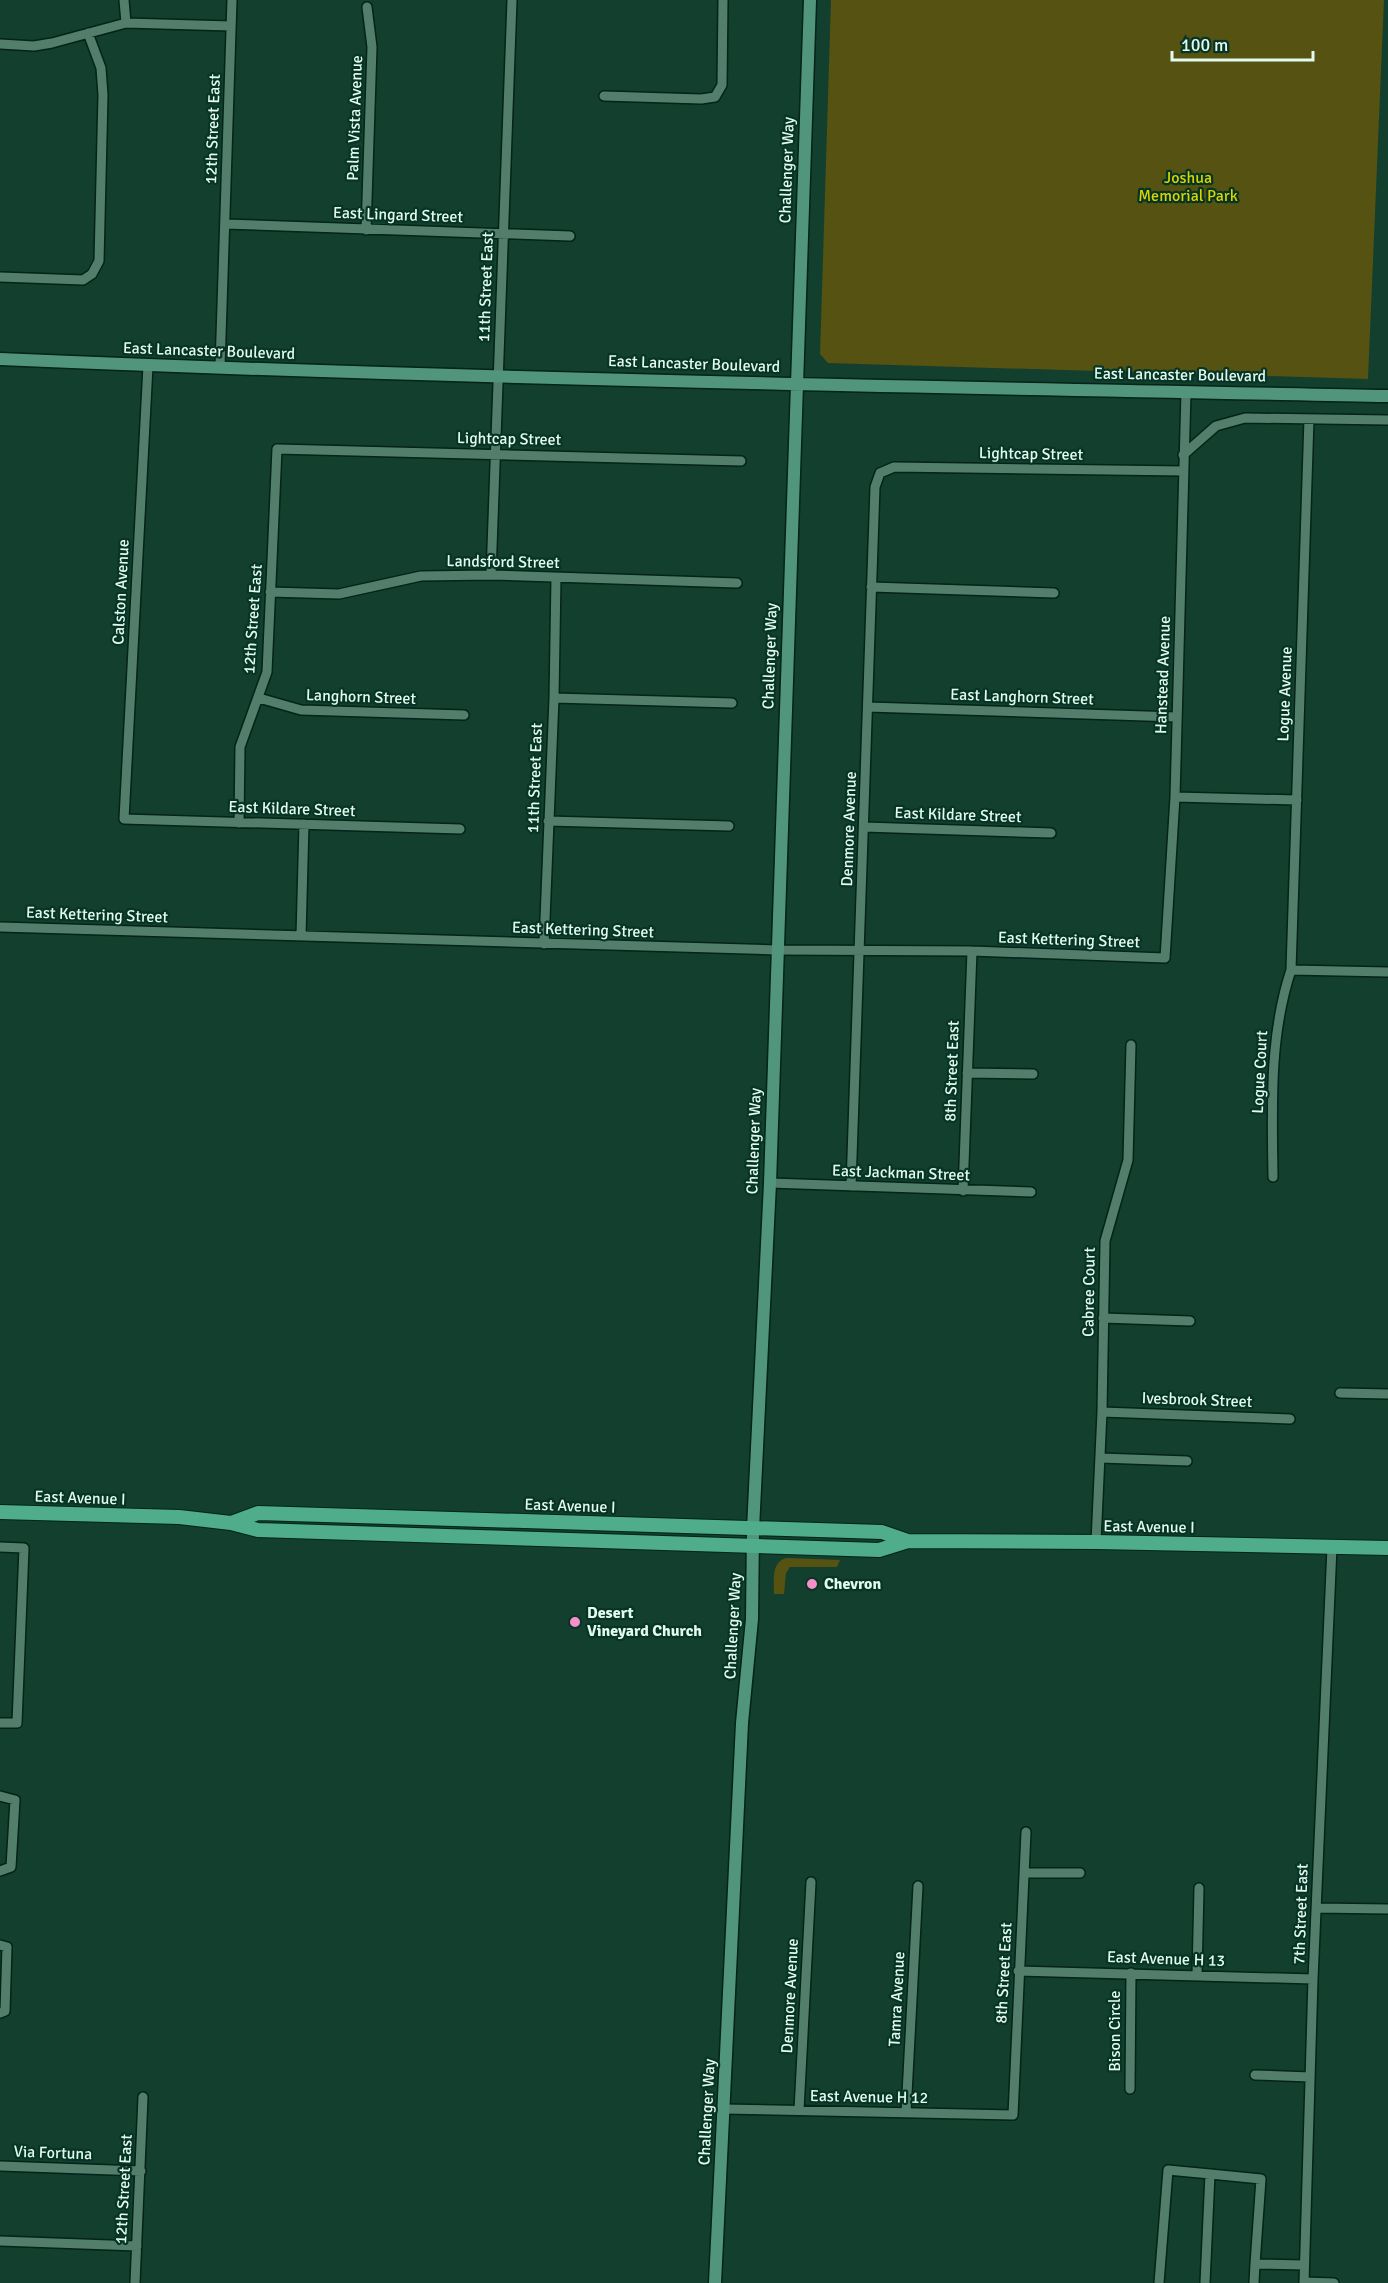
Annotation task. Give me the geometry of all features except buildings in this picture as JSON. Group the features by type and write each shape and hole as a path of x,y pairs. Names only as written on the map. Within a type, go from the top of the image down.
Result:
{"main road":[{"name":"Challenger Way","path":"715,2283 742,1724 752,1619 753,1529 770,1183 810,0"},
{"name":"East Lancaster Boulevard","path":"0,359 147,366 796,384 1388,396"},
{"name":"East Avenue I","path":"0,1512 179,1517 231,1523 258,1530 879,1551 908,1541"},
{"name":"East Avenue I","path":"231,1523 258,1513 882,1532 908,1541 1388,1548"},
{"path":"436,1518 436,1535"}],"street":[{"path":"124,0 126,23"},
{"name":"12th Street East","path":"220,368 232,0"},
{"name":"11th Street East","path":"491,575 512,0"},
{"path":"604,96 701,99 715,97 722,85 723,0"},
{"name":"Palm Vista Avenue","path":"366,7 372,47 366,230"},
{"path":"0,44 34,46 52,43 126,23 231,26"},
{"path":"0,277 83,280 92,274 99,261 103,95 101,69 88,33"},
{"name":"East Lingard Street","path":"225,224 570,236"},
{"path":"0,359 0,366"},
{"name":"Calston Avenue","path":"124,819 147,366"},
{"name":"Hanstead Avenue","path":"1165,958 1175,797 1186,392"},
{"path":"1184,455 1216,426 1245,418 1388,420"},
{"name":"Logue Avenue","path":"1291,970 1309,419"},
{"name":"12th Street East","path":"239,823 240,747 267,672 277,449"},
{"name":"Lightcap Street","path":"277,449 741,461"},
{"name":"Lightcap Street","path":"880,473 894,467 1183,471"},
{"name":"Denmore Avenue","path":"851,1186 875,488 880,473"},
{"name":"Landsford Street","path":"270,592 339,594 421,576 491,575 737,583"},
{"name":"11th Street East","path":"544,944 554,698 556,578"},
{"path":"872,587 1054,594"},
{"name":"Langhorn Street","path":"259,698 301,710 464,715"},
{"path":"554,698 732,703"},
{"name":"East Langhorn Street","path":"868,707 1176,717"},
{"path":"1175,797 1297,800"},
{"name":"East Kildare Street","path":"124,819 460,829"},
{"path":"548,821 729,826"},
{"path":"301,936 304,824"},
{"name":"East Kildare Street","path":"864,827 1051,833"},
{"name":"East Kettering Street","path":"0,927 544,944 777,950 972,951 1165,958"},
{"name":"8th Street East","path":"963,1191 972,951"},
{"path":"1291,970 1388,972"},
{"name":"Logue Court","path":"1273,1177 1276,1035 1282,998 1291,970"},
{"name":"Cabree Court","path":"1095,1542 1102,1412 1105,1241 1128,1160 1131,1046"},
{"path":"967,1072 1033,1074"},
{"name":"East Jackman Street","path":"770,1183 1031,1192"},
{"path":"1103,1318 1190,1321"},
{"path":"1340,1393 1388,1394"},
{"name":"Ivesbrook Street","path":"1102,1412 1290,1419"},
{"path":"1100,1458 1187,1461"},
{"path":"0,1547 24,1548 16,1723 0,1723"},
{"name":"7th Street East","path":"1304,2283 1313,1979 1332,1547"},
{"path":"0,1796 15,1800 11,1867 0,1871"},
{"name":"8th Street East","path":"1013,2115 1026,1832"},
{"path":"1024,1873 1080,1873"},
{"name":"Denmore Avenue","path":"800,2110 811,1882"},
{"name":"Tamra Avenue","path":"906,2113 918,1886"},
{"path":"1197,1975 1199,1888"},
{"path":"1316,1908 1388,1909"},
{"path":"0,2013 4,2011 4,1946"},
{"name":"East Avenue H 13","path":"1018,1971 1313,1979"},
{"name":"Bison Circle","path":"1130,2089 1131,1973"},
{"path":"1256,2075 1310,2077"},
{"name":"12th Street East","path":"135,2283 143,2097"},
{"name":"East Avenue H 12","path":"724,2109 1013,2115"},
{"name":"Via Fortuna","path":"0,2166 141,2171"},
{"path":"1159,2283 1167,2170 1261,2179 1254,2283"},
{"path":"1205,2283 1210,2174"},
{"path":"0,2241 137,2246"},
{"path":"1255,2264 1304,2265"},
{"path":"1304,2283 1334,2283"}],"green space":[{"name":"Joshua Memorial Park","path":"831,0 1384,0 1368,379 828,363 820,354"},
{"path":"787,1558 840,1560 837,1567 790,1567 786,1573 784,1594 774,1594 776,1567 778,1563"}],"place":[{"name":"Chevron","path":"812,1584"},
{"name":"Desert Vineyard Church","path":"575,1622"}]}
